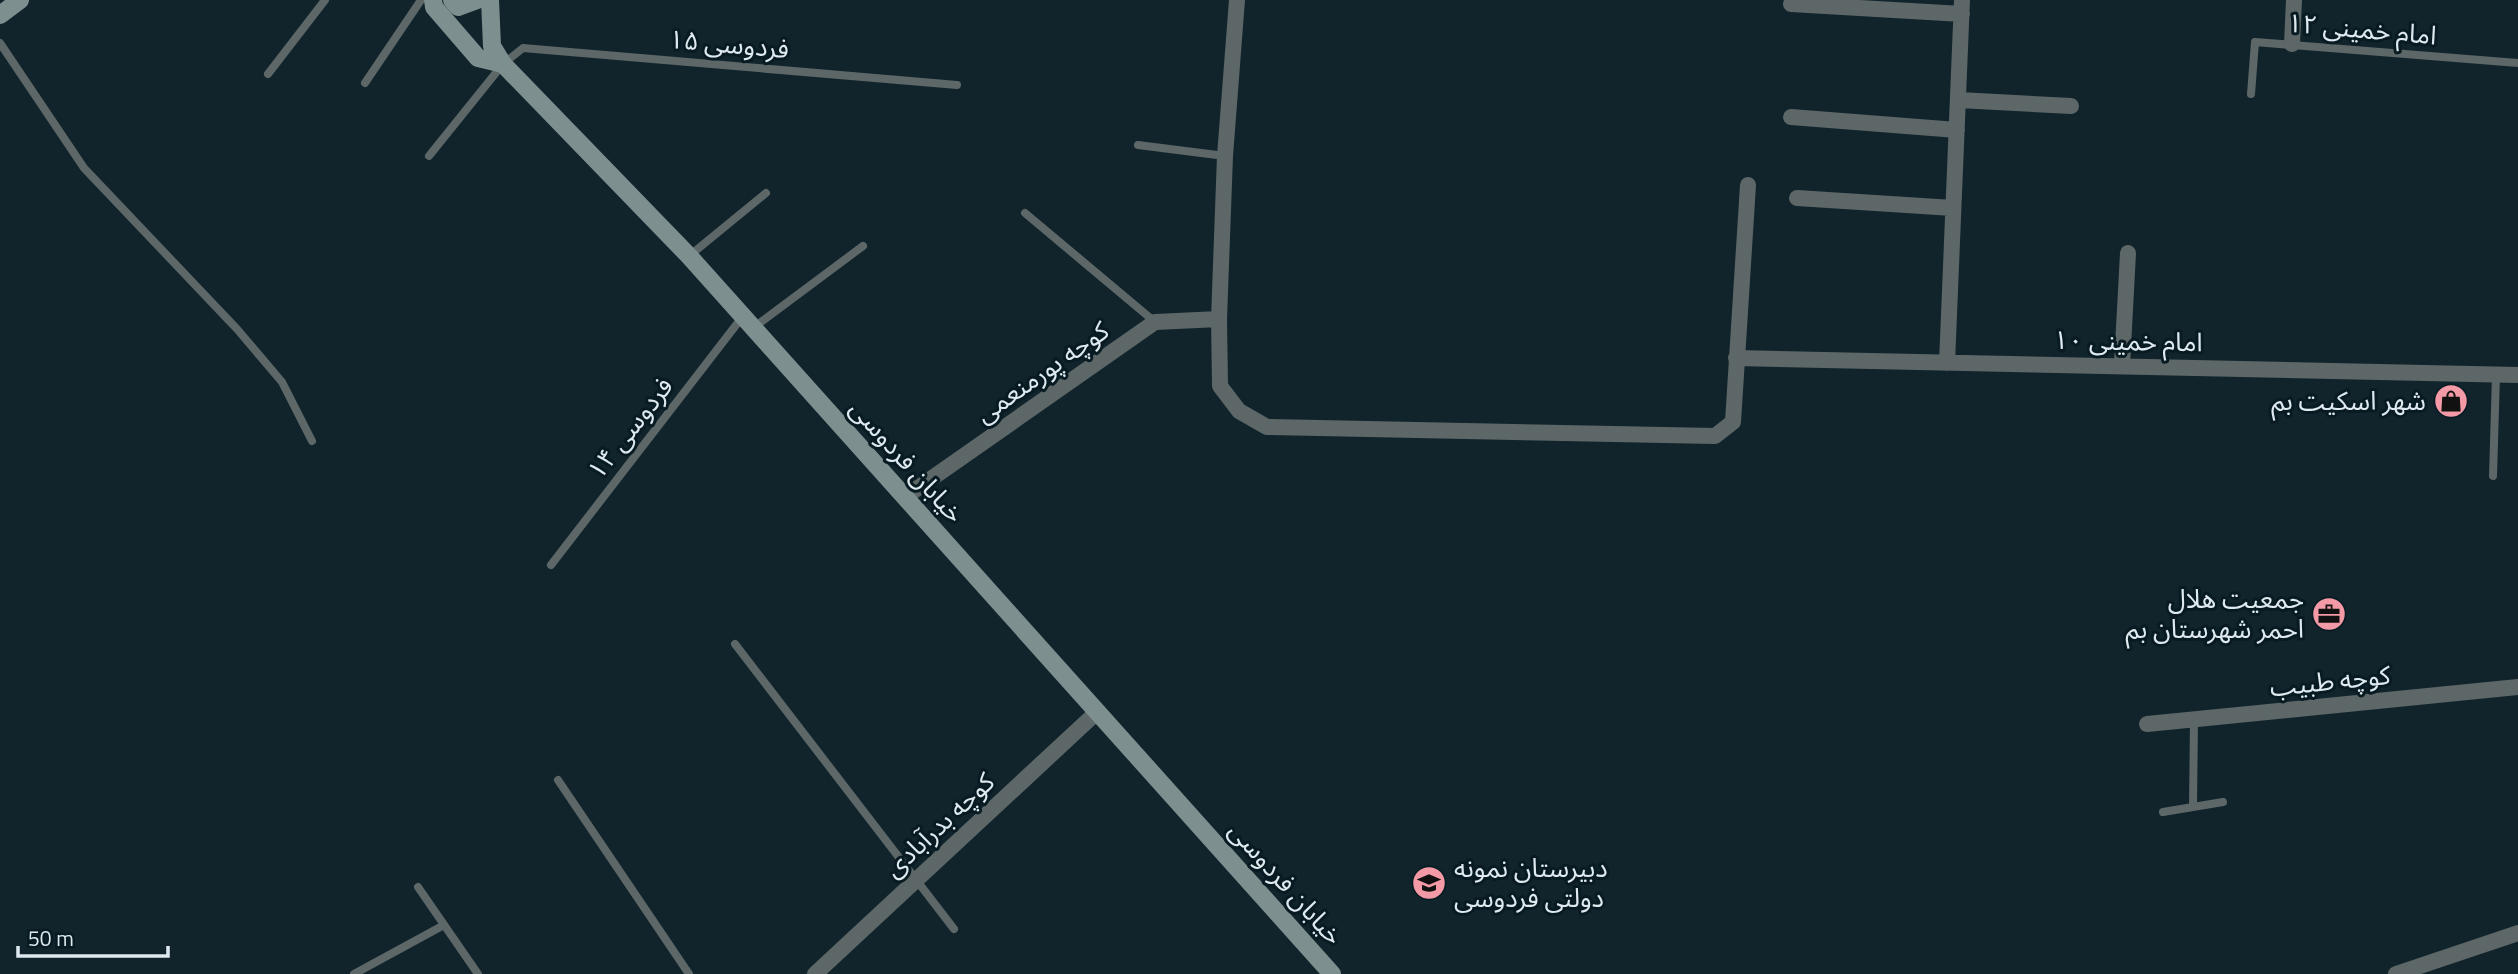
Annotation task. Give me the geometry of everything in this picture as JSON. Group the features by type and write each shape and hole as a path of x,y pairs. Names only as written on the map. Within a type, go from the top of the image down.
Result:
{"street":[{"path":"0,15 20,0"},
{"name":"خیابان فردوسی","path":"433,0 434,7 478,58 503,64 689,256 1332,974"},
{"path":"452,0 458,7 477,0"},
{"path":"490,0 492,46 503,64"},
{"path":"1237,0 1226,156 1219,319 1220,386 1238,411 1267,427 1715,436 1733,422 1748,185"},
{"path":"2292,44 2294,0"},
{"path":"1791,4 1962,7 1947,363"},
{"path":"1958,100 2071,106"},
{"path":"1791,117 1957,130"},
{"path":"1797,198 1953,208"},
{"path":"2122,365 2128,253"},
{"path":"1156,322 1219,319"},
{"name":"کوچه پورمنعمی","path":"905,497 1156,322"},
{"name":"امام خمینی ۱۰","path":"1736,358 2518,375"},
{"name":"کوچه طبیب","path":"2147,724 2518,687"},
{"name":"کوچه بدرآبادی","path":"815,974 1097,712"},
{"path":"2396,974 2518,933"}],"lane":[{"path":"268,74 325,0"},
{"path":"365,83 421,0"},
{"name":"امام خمینی ۱۲","path":"2251,94 2255,42 2518,63"},
{"path":"0,43 84,168 237,329 282,382 312,441"},
{"name":"فردوسی ۱۵","path":"503,64 523,48 957,85"},
{"path":"429,156 503,64"},
{"path":"1138,145 1226,156"},
{"path":"689,256 766,193"},
{"path":"1025,213 1156,322"},
{"name":"فردوسی ۱۴","path":"551,565 748,322 863,246"},
{"path":"2493,476 2496,375"},
{"path":"735,644 954,929"},
{"path":"2193,807 2194,719"},
{"path":"558,780 689,974"},
{"path":"2163,812 2223,802"},
{"path":"418,887 478,974"},
{"path":"354,974 444,925"}],"place":[{"name":"شهر اسکیت بم","path":"2451,401"},
{"name":"جمعیت هلال احمر شهرستان بم","path":"2329,614"},
{"name":"دبیرستان نمونه دولتی فردوسی","path":"1429,883"}]}
